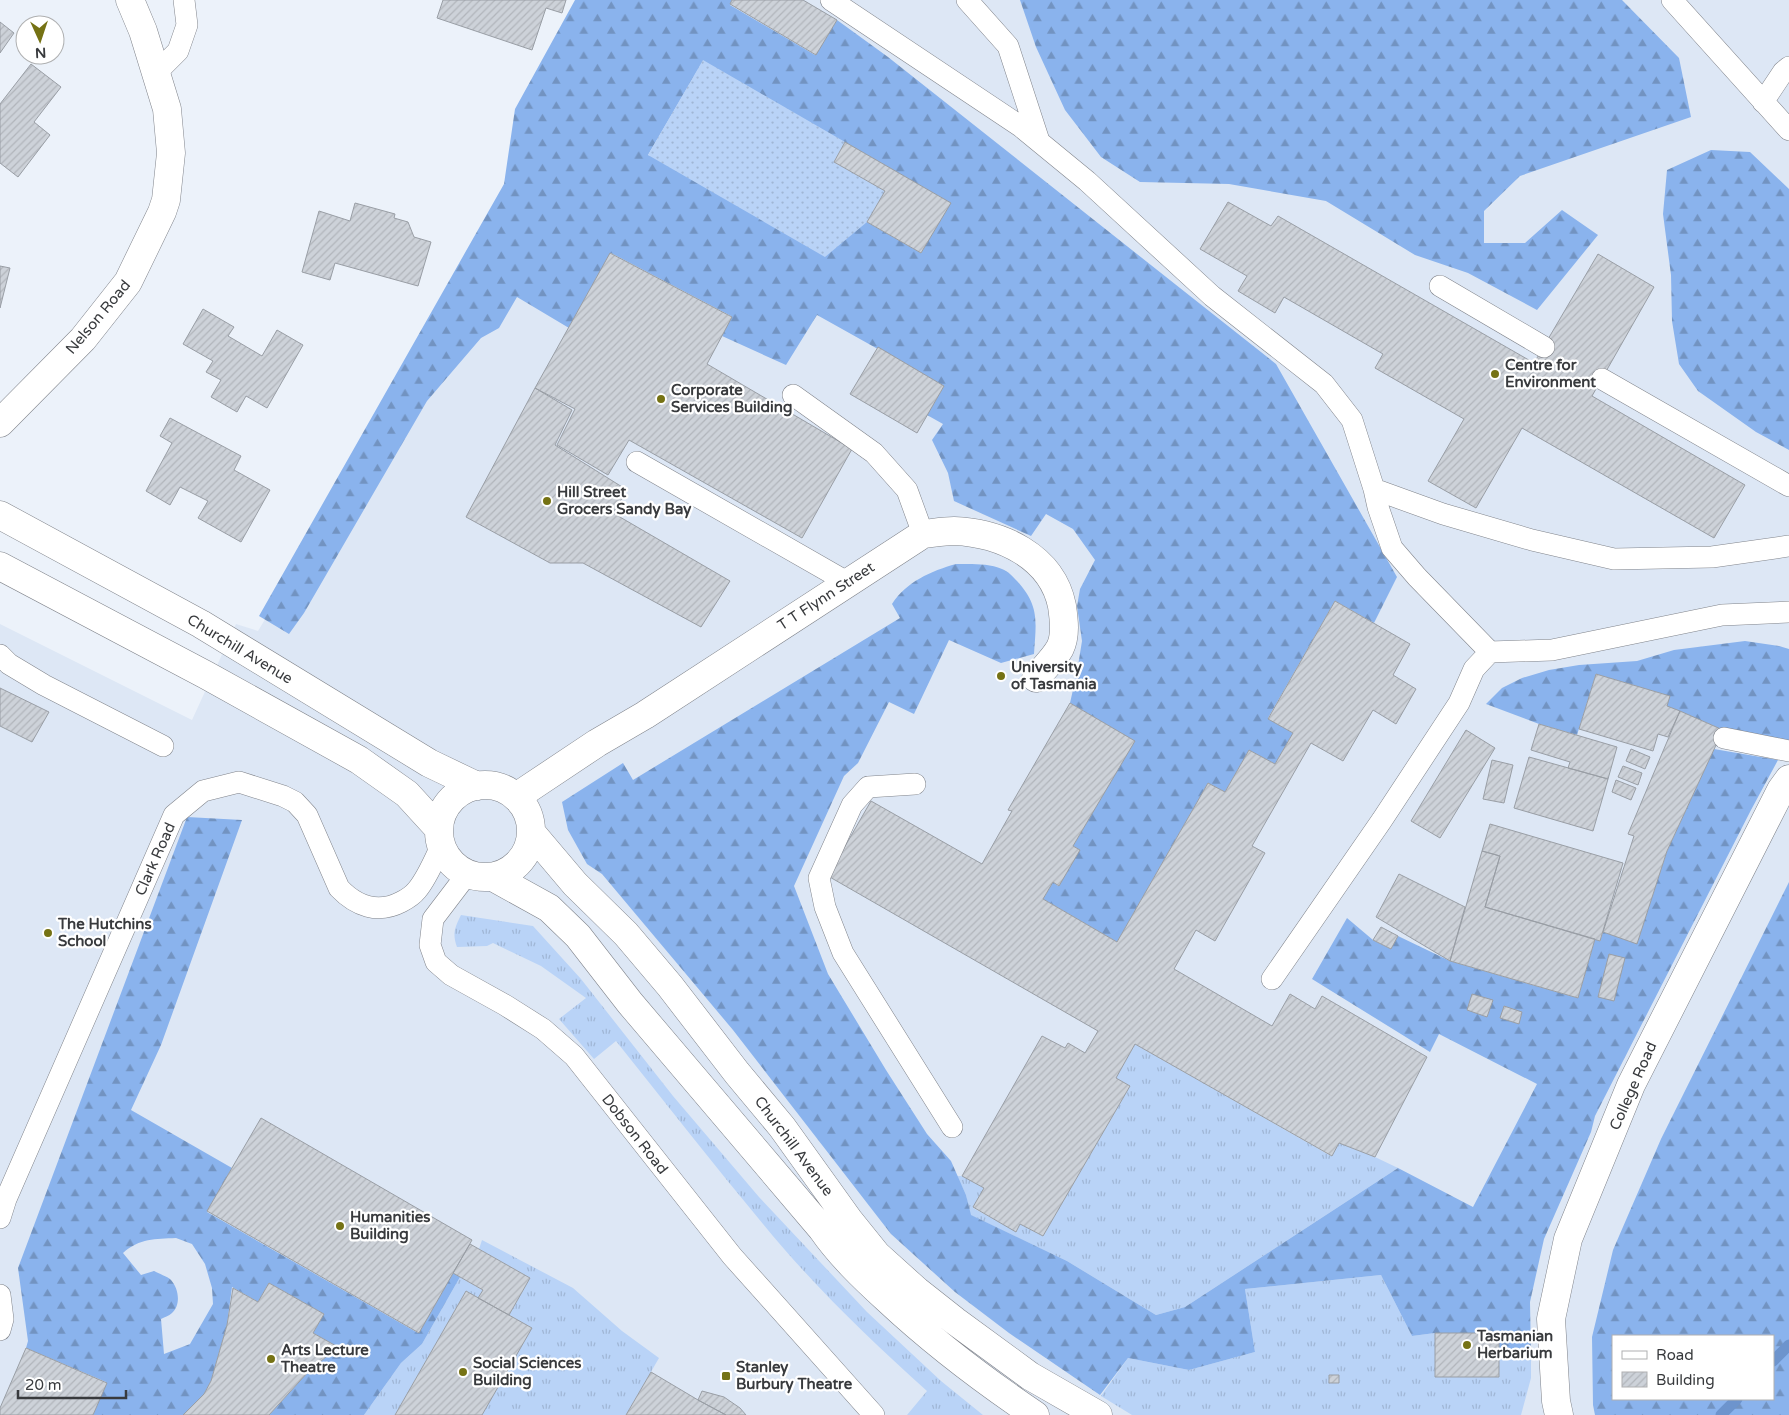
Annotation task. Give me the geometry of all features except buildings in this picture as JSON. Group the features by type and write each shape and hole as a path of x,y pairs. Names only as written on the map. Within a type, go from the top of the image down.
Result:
{"street":[{"name":"Nelson Road","path":"0,423 83,339 128,282 166,200 171,153 167,109 143,31 130,0"},
{"name":"Churchill Avenue","path":"0,515 201,624 429,763 477,786"},
{"name":"T T Flynn Street","path":"516,797 923,534 954,531 997,539 1017,547 1048,572 1060,600 1064,619 1063,634 1060,648 1036,678"},
{"path":"0,566 206,674 359,760 407,794 440,838 448,859 480,875 505,873 516,866 524,856 531,832 527,814 516,797 505,790 492,786 477,786 463,791 451,800 442,814 440,838"},
{"name":"College Road","path":"1559,1415 1556,1402 1551,1319 1568,1239 1631,1085 1781,790 1789,779"},
{"name":"Churchill Avenue","path":"531,832 575,884 626,934 670,986 737,1073 782,1127 848,1219 877,1255 940,1309 1022,1370 1098,1415"},
{"name":"Churchill Avenue","path":"480,875 548,908 578,936 630,1003 862,1276 916,1326 994,1388 1035,1415"}],"lane":[{"path":"156,73 178,51 186,25 184,0"},
{"path":"831,0 1020,126 1087,181 1212,296 1324,384 1352,420 1392,548 1417,577 1490,652"},
{"path":"967,0 1008,46 1039,141"},
{"path":"1672,0 1789,130"},
{"path":"1764,102 1783,72 1789,67"},
{"path":"1440,286 1544,347"},
{"path":"1602,379 1789,486"},
{"path":"793,395 874,453 907,490 923,534"},
{"path":"637,462 847,582"},
{"path":"1374,489 1443,514 1514,535 1614,559 1712,556 1789,546"},
{"path":"1272,979 1382,820 1458,703 1474,669 1490,652 1552,650 1722,615 1789,612"},
{"path":"0,655 9,664 44,685 163,746"},
{"path":"1724,738 1789,751"},
{"name":"Clark Road","path":"0,1218 6,1199 174,815 203,791 240,782 270,791 295,802 307,815 334,879 347,897 367,907 376,908 392,907 405,900 417,890 440,838"},
{"path":"915,784 868,787 852,805 820,878 825,907 843,953 952,1127"},
{"path":"405,900 432,918 480,875"},
{"name":"Dobson Road","path":"432,918 430,945 436,962 443,970 543,1029 574,1056 732,1256 874,1415"},
{"path":"0,1295 3,1320 0,1330"}],"shaded area":[{"name":"University of Tasmania","path":"588,0 1789,0 1789,1415 0,1415 0,624 192,720 236,624 258,631 520,195"}],"green space":[{"path":"575,0 732,0 730,5 815,55 837,20 888,57 1276,364 1397,577 1374,623 1335,601 1268,718 1293,733 1275,764 1249,750 1225,792 1208,783 1117,942 1043,899 1053,882 1058,886 1080,850 1073,846 1134,741 1070,703 1082,641 1077,606 1080,589 1095,560 1073,529 1046,514 1031,536 954,501 948,473 932,440 943,424 927,415 944,386 817,315 786,365 722,336 731,316 611,253 569,328 517,297 499,328 481,338 427,401 304,613 289,634 259,616 504,184 515,109","holes":["703,61 950,203 921,253 867,222 648,155"]},
{"path":"1020,0 1622,0 1679,58 1691,117 1520,176 1484,211 1484,243 1525,243 1562,210 1598,235 1537,310 1468,273 1415,255 1326,201 1229,184 1140,182 1101,157 1065,110 1036,47"},
{"path":"703,60 845,142 834,162 885,191 867,222 825,257 648,155"},
{"path":"1711,150 1750,152 1789,189 1789,450 1756,432 1698,391 1679,364 1672,321 1671,275 1663,214 1667,170"},
{"path":"956,564 979,564 997,567 1006,571 1017,581 1030,598 1035,615 1034,654 1001,663 949,640 914,714 889,702 858,763 844,776 794,886 828,974 927,1134 951,1161 966,1195 971,1215 1067,1261 1156,1315 1185,1307 1398,1168 1473,1207 1537,1084 1439,1034 1430,1052 1312,979 1347,918 1373,940 1391,949 1398,936 1450,961 1578,998 1595,939 1600,941 1603,932 1637,943 1667,851 1714,749 1778,760 1595,1116 1591,1132 1544,1239 1530,1302 1531,1356 1499,1356 1498,1333 1435,1333 1412,1336 1381,1275 1245,1289 1255,1352 1189,1370 1128,1358 1100,1395 1009,1333 955,1292 891,1234 733,1030 602,874 587,864 568,830 562,802 623,763 633,780 900,618 892,604 904,589 928,574"},
{"path":"1745,641 1789,649 1789,741 1723,730 1667,706 1669,696 1596,674 1577,735 1539,724 1486,704 1502,688 1522,678 1549,670 1579,665 1637,661 1674,650"},
{"path":"187,817 242,820 161,1045 131,1110 232,1168 207,1212 418,1333 453,1273 460,1277 422,1344 401,1363 364,1415 269,1415 309,1371 338,1347 313,1333 324,1314 269,1283 258,1302 232,1287 227,1325 211,1381 204,1394 183,1415 93,1415 106,1382 26,1348 28,1341 18,1268","holes":["176,1238 192,1244 205,1264 212,1288 213,1304 190,1344 164,1354 161,1319 171,1314 177,1306 176,1288 169,1279 154,1271 141,1275 123,1253 136,1244 154,1239"]},
{"path":"1789,882 1789,1415 1595,1415 1593,1405 1592,1337 1613,1250 1661,1139"},
{"path":"461,915 533,926 581,979 673,1096 759,1197 867,1312 941,1381 983,1415 907,1415 927,1391 801,1268 726,1179 616,1041 594,1059 559,1019 586,998 541,966 493,943 487,946 457,947 455,931"},
{"path":"1135,1044 1331,1156 1339,1143 1398,1168 1185,1307 1156,1315 1067,1261 970,1215 966,1195 957,1176 962,1176 984,1188 973,1208 1016,1231 1020,1224 1043,1236 1130,1086 1116,1078"},
{"path":"482,1240 573,1288 622,1331 659,1358 626,1415 482,1415 509,1315 530,1278 479,1249"},
{"path":"1381,1275 1412,1336 1435,1333 1435,1377 1499,1377 1499,1356 1531,1356 1531,1378 1521,1415 1132,1415 1101,1396 1128,1358 1189,1370 1255,1352 1245,1289"},
{"path":"460,1277 484,1291 478,1298 466,1291 395,1415 364,1415 401,1363 422,1344"}],"waterway":[{"path":"1774,1360 1789,1345"},
{"path":"1721,1415 1736,1400"}],"place":[{"name":"Centre for Environment","path":"1495,374"},
{"name":"Corporate Services Building","path":"661,399"},
{"name":"Hill Street Grocers Sandy Bay","path":"547,501"},
{"name":"University of Tasmania","path":"1001,676"},
{"name":"The Hutchins School","path":"48,933"},
{"name":"Humanities Building","path":"340,1226"},
{"name":"Tasmanian Herbarium","path":"1467,1345"},
{"name":"Arts Lecture Theatre","path":"271,1359"},
{"name":"Social Sciences Building","path":"463,1372"},
{"name":"Stanley Burbury Theatre","path":"726,1376"}]}
